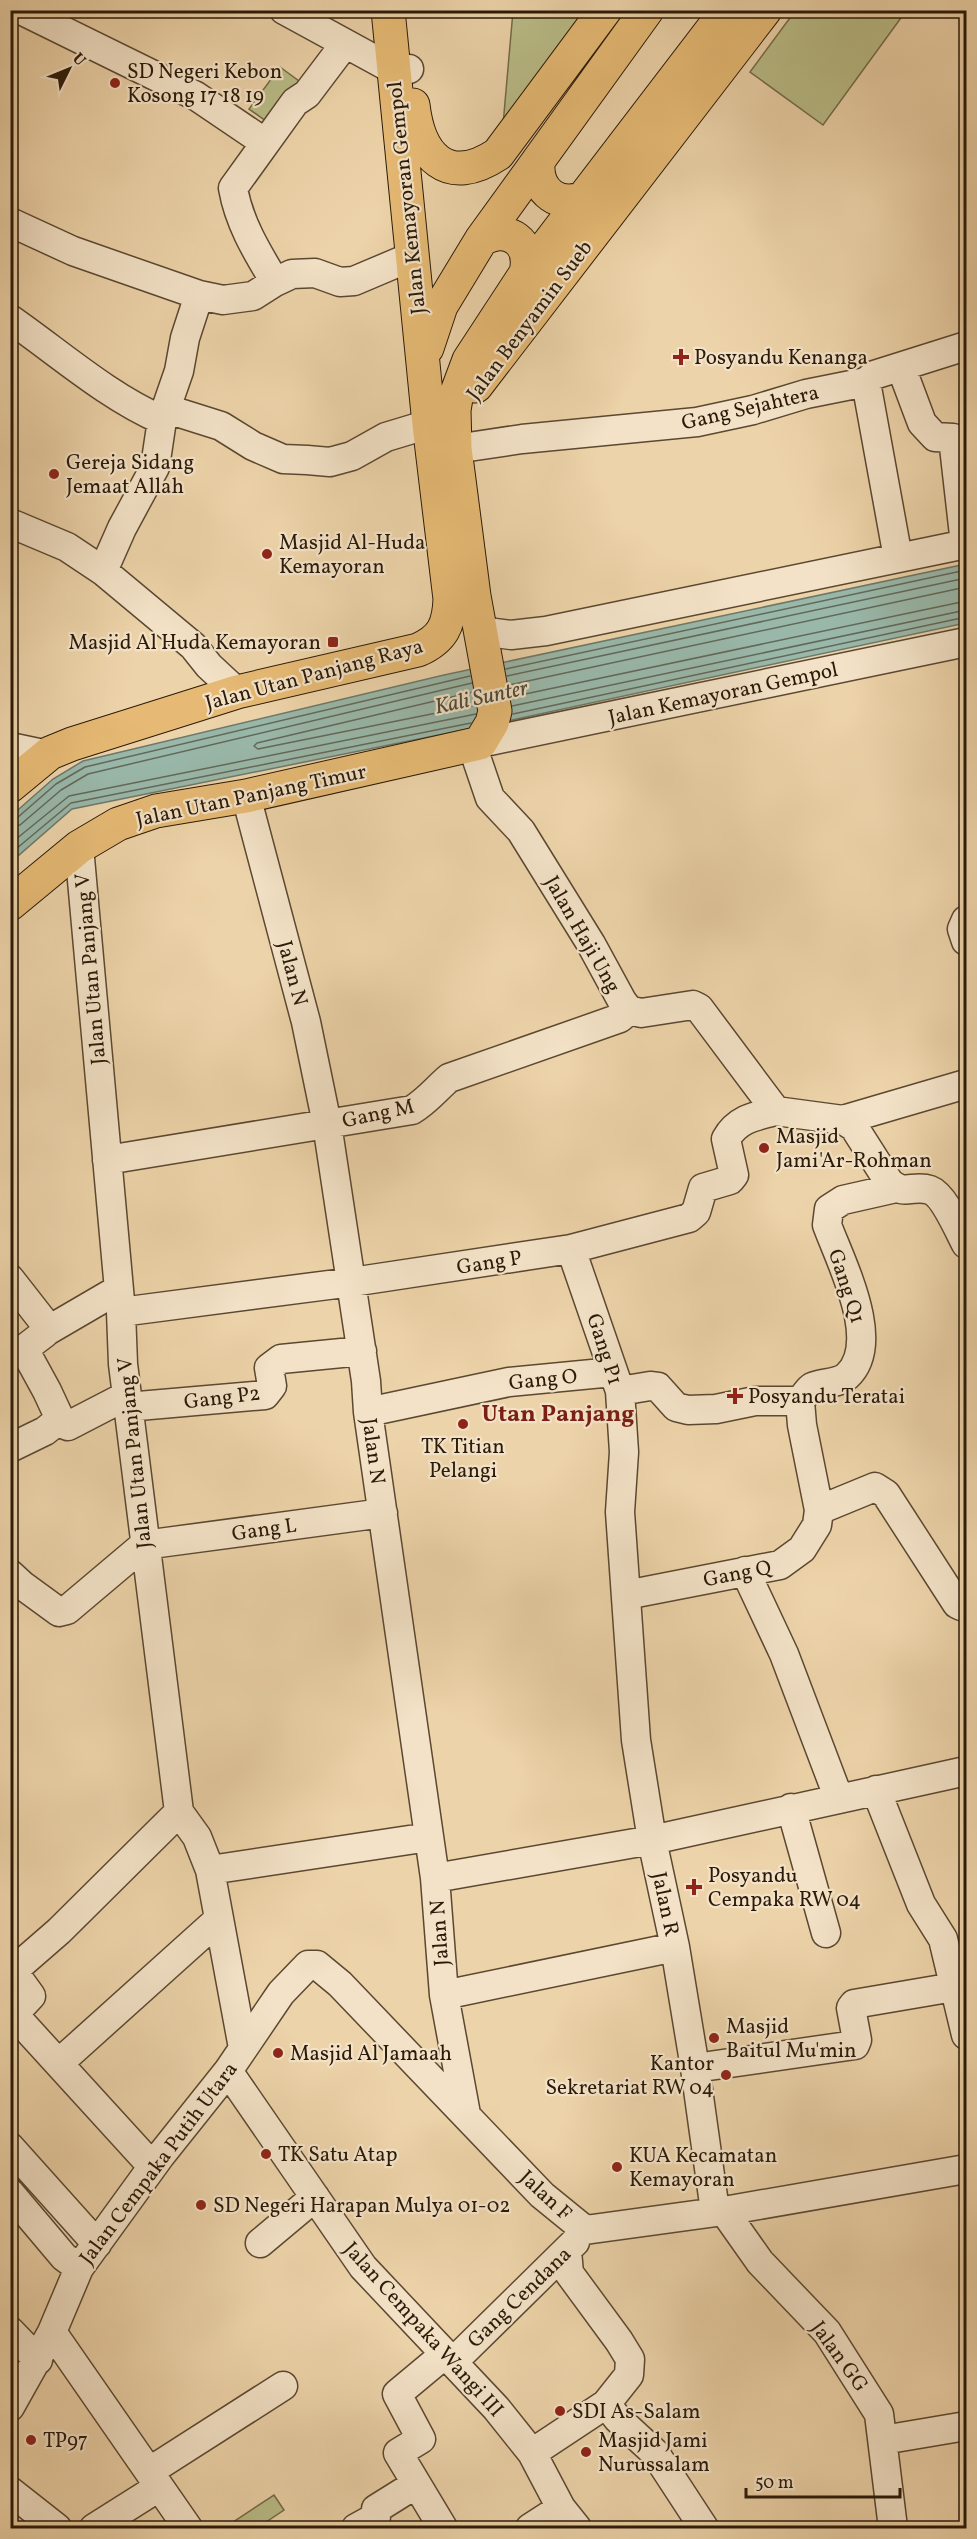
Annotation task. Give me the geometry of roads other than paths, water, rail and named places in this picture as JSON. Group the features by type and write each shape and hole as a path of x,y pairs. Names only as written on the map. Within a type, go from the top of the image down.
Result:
{"main road":[{"name":"Jalan Kemayoran Gempol","path":"388,10 416,128 424,147 434,160 460,167 486,162 498,154 605,10"},
{"name":"Jalan Kemayoran Gempol","path":"404,10 401,69 413,256 425,386"},
{"path":"425,386 427,350 435,319 481,240 648,10"},
{"path":"727,10 731,55"},
{"name":"Jalan Benyamin Sueb","path":"445,434 469,360 526,273 727,10"},
{"name":"Jalan Benyamin Sueb","path":"445,434 494,361 765,10"},
{"path":"651,107 652,158"},
{"path":"538,163 537,174 546,193 566,202 586,197"},
{"path":"481,240 498,233 517,239 527,254 526,273"},
{"name":"Jalan Utan Panjang Raya","path":"425,386 445,434 495,711 480,739"},
{"name":"Jalan Utan Panjang Raya","path":"57,751 237,692 418,650 436,640 448,625 450,599 445,434"},
{"name":"Jalan Utan Panjang Timur","path":"10,904 80,847 110,828 156,811 246,796 480,739"},
{"path":"10,786 57,751"}],"street":[{"path":"21,10 196,96 264,142"},
{"path":"284,10 344,45 401,69"},
{"path":"275,282 247,234 237,209 233,188 295,102 307,94 344,45"},
{"path":"10,222 73,251 199,295 223,300 253,296 292,274 315,273 339,282 354,281 413,256"},
{"path":"103,571 122,528 155,467 165,414 199,295"},
{"name":"Gang Sejahtera","path":"10,319 120,397 165,414 221,426 253,447 283,459 330,462 352,456 408,428 445,434 534,438 697,422 753,410 806,393 866,382 874,375 966,346"},
{"path":"483,646 511,635 546,631 966,544 953,438 935,437 922,423 902,367"},
{"path":"866,382 898,558"},
{"path":"10,523 67,548 103,571 193,646 237,692"},
{"name":"Jalan Kemayoran Gempol","path":"480,739 966,642"},
{"name":"Jalan Haji Ung","path":"480,739 490,798 521,831 629,1010 640,1013 693,1005 699,1008 776,1111"},
{"path":"10,747 57,751"},
{"name":"Jalan N","path":"246,796 306,1022 327,1124 362,1351 368,1412 435,1878 444,1995 466,2114"},
{"name":"Jalan Utan Panjang V","path":"80,847 127,1401 144,1545 170,1726 179,1812 197,1837 210,1870 235,2059"},
{"path":"966,920 962,929 966,941"},
{"name":"Gang M","path":"107,1160 412,1110 428,1100 449,1078 620,1018 629,1010"},
{"path":"776,1111 843,1120 966,1084"},
{"name":"Gang P","path":"120,1301 352,1282 571,1249 689,1218 696,1212 703,1188 730,1180 734,1175 726,1139 732,1128 740,1121 776,1111"},
{"path":"843,1120 862,1136 896,1188 902,1190 923,1188 936,1193 966,1244"},
{"name":"Gang Q1","path":"801,1401 811,1387 845,1378 856,1366 863,1337 860,1315 827,1225 829,1209 843,1200 896,1188"},
{"name":"Gang P1","path":"571,1249 616,1382 624,1452 620,1512 626,1595"},
{"path":"10,1279 46,1325 47,1331"},
{"path":"58,1422 58,1414 24,1349 47,1331 120,1301"},
{"name":"Gang P2","path":"127,1401 265,1395 272,1386 269,1368 281,1359 362,1351"},
{"name":"Gang O","path":"368,1412 509,1382 616,1382"},
{"path":"616,1382 658,1387 676,1407 688,1410 716,1409 755,1401 801,1401 802,1425 819,1510 875,1487 880,1489 957,1604 961,1606 966,1603"},
{"path":"58,1422 68,1426 127,1401"},
{"path":"10,1448 58,1422"},
{"name":"Gang Q","path":"626,1595 780,1565 802,1550 817,1525 819,1510"},
{"name":"Gang L","path":"144,1545 383,1513"},
{"path":"14,1585 55,1611 68,1610 144,1545"},
{"path":"745,1571 784,1654 839,1799"},
{"name":"Jalan R","path":"626,1595 636,1740 652,1840 675,1947 720,2211"},
{"path":"435,1878 652,1840 966,1771"},
{"path":"876,1790 921,1904 943,1939 966,2035"},
{"path":"791,1808 826,1933"},
{"path":"152,2166 17,2018 17,2011 29,2001 31,1995 12,1969 59,1931 179,1812"},
{"path":"210,1870 429,1837"},
{"path":"59,2063 218,1920"},
{"path":"444,1995 675,1947"},
{"name":"Jalan F","path":"235,2059 292,1981 308,1965 317,1965 340,1984 466,2114 542,2195 576,2241 720,2211 966,2169"},
{"path":"695,2068 855,2045 851,2008 854,2004 954,1987"},
{"name":"Jalan Cempaka Putih Utara","path":"10,2407 52,2332 79,2268 152,2166 235,2059"},
{"name":"Jalan Cempaka Wangi III","path":"235,2059 315,2197 363,2267 496,2408 532,2453 569,2518"},
{"path":"10,2147 97,2244"},
{"path":"10,2193 64,2256 79,2268"},
{"path":"260,2243 315,2197"},
{"name":"Jalan GG","path":"720,2211 760,2262 827,2332 879,2414 893,2529"},
{"path":"532,2453 606,2404 629,2375 630,2359 569,2273 576,2241"},
{"name":"Gang Cendana","path":"416,2484 398,2453 422,2439 397,2394 449,2358 576,2241"},
{"path":"10,2331 38,2360"},
{"path":"52,2332 188,2529"},
{"path":"94,2529 155,2479 283,2386"},
{"path":"606,2404 618,2419 655,2453 704,2529"},
{"path":"883,2440 966,2426"},
{"path":"356,2529 376,2517 375,2509 416,2484 443,2529"},
{"path":"10,2491 57,2529"},
{"path":"530,2529 569,2518"}],"water":[{"name":"Kali Sunter","path":"966,564 966,623 488,725 72,809 11,862 11,816 53,779 83,761 444,675"}],"place":[{"name":"SD Negeri Kebon Kosong 17 18 19","path":"115,83"},
{"name":"Posyandu Kenanga","path":"681,357"},
{"name":"Gereja Sidang Jemaat Allah","path":"54,474"},
{"name":"Masjid Al-Huda Kemayoran","path":"267,554"},
{"name":"Masjid Al Huda Kemayoran","path":"333,642"},
{"name":"Masjid Jami'Ar-Rohman","path":"764,1148"},
{"name":"Posyandu Teratai","path":"735,1396"},
{"name":"TK Titian Pelangi","path":"463,1424"},
{"name":"Posyandu Cempaka RW 04","path":"694,1887"},
{"name":"Masjid Baitul Mu'min","path":"714,2038"},
{"name":"Masjid Al Jamaah","path":"278,2053"},
{"name":"Kantor Sekretariat RW 04","path":"726,2075"},
{"name":"TK Satu Atap","path":"266,2154"},
{"name":"KUA Kecamatan Kemayoran","path":"617,2167"},
{"name":"SD Negeri Harapan Mulya 01-02","path":"201,2205"},
{"name":"SDI As-Salam","path":"560,2411"},
{"name":"TP97","path":"31,2440"},
{"name":"Masjid Jami Nurussalam","path":"586,2452"}],"district":[{"name":"Utan Panjang","path":"558,1413"}]}
